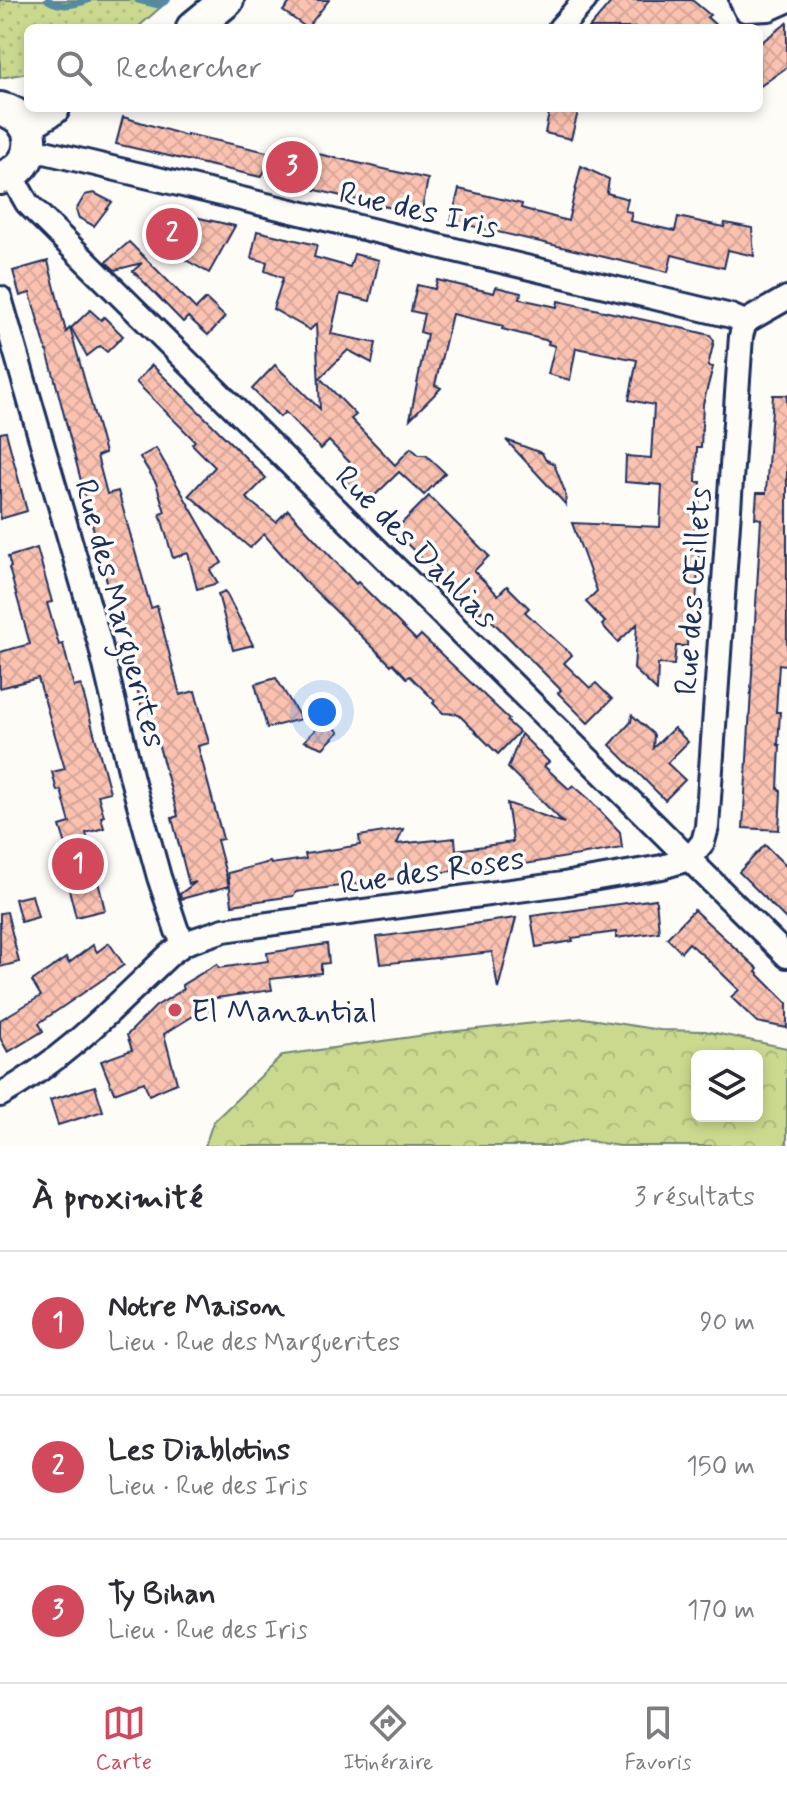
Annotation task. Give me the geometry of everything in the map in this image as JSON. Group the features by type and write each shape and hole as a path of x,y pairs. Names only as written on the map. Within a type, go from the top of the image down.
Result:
{"street":[{"path":"198,24 227,0"},
{"path":"564,24 585,0"},
{"path":"741,0 746,10 769,9 787,1"},
{"path":"13,148 49,112"},
{"name":"Rue des Iris","path":"13,148 45,152 731,316 745,322"},
{"name":"Rue des Dahlias","path":"13,148 27,203 540,715 787,956"},
{"name":"Rue des Marguerites","path":"0,298 100,644 155,863 177,931 185,943"},
{"path":"745,322 787,298"},
{"name":"Rue des Œillets","path":"689,859 703,842 707,827 741,336 745,322"},
{"name":"Rue des Roses","path":"185,943 224,930 563,884 662,867 689,859"},
{"path":"0,1095 76,1045 185,943"}],"green space":[{"path":"0,0 169,0 142,24 24,24 24,74 0,78"},
{"path":"584,1018 660,1030 705,1031 787,1048 787,1146 619,1146 583,1140 558,1146 205,1146 213,1122 283,1055 447,1032"}],"building":[{"path":"292,0 329,0 310,24 301,24 283,11"},
{"path":"613,0 692,0 710,15 707,17 715,24 592,24"},
{"path":"787,23 787,67 763,84 763,41"},
{"path":"549,112 578,112 571,139 545,133"},
{"path":"123,117 187,136 276,154 277,150 313,158 314,153 428,179 421,215 270,179 275,154 261,177 116,144"},
{"path":"581,166 609,179 607,193 628,199 625,211 632,212 630,221 675,231 678,217 724,227 725,223 752,228 754,256 728,250 724,268 672,255 668,272 451,221 459,189 522,204 521,208 568,221"},
{"path":"94,193 112,202 94,226 79,218 76,210 85,195"},
{"path":"168,211 235,226 209,273 154,242 160,220 165,221"},
{"path":"257,231 317,245 314,257 350,267 354,254 379,260 370,301 340,294 331,334 376,343 372,363 348,350 320,378 356,415 351,419 395,465 411,448 419,455 426,455 445,473 424,495 399,472 366,504 345,483 358,471 329,441 321,449 285,412 280,417 252,389 275,365 320,409 316,324 310,330 273,309 283,278 265,271 267,262 251,258"},
{"path":"129,242 196,309 206,299 225,317 208,335 188,317 183,322 133,271 142,263 115,270 106,262"},
{"path":"48,261 66,332 70,328 105,453 97,456 107,494 118,491 151,608 157,606 180,695 195,691 209,743 198,746 223,839 217,840 229,886 181,899 180,894 196,882 189,884 172,818 178,816 148,706 142,708 118,604 113,605 30,293 20,296 13,271"},
{"path":"437,280 494,293 496,287 521,293 520,299 557,307 558,301 710,335 714,341 708,366 713,367 703,404 701,447 697,447 696,482 701,482 694,548 699,549 696,606 688,625 687,646 676,646 674,665 658,664 657,691 634,669 637,624 618,642 586,602 597,591 572,523 660,527 662,485 625,482 626,456 651,458 654,405 629,400 637,360 576,348 570,380 548,374 555,346 548,344 549,341 452,314 435,385 441,388 410,419 427,334 420,332 424,314 411,311 417,285 435,289"},
{"path":"90,310 101,320 104,317 123,336 107,352 100,346 87,356 71,328"},
{"path":"152,365 266,478 246,498 276,522 288,510 356,584 358,582 416,640 421,635 509,719 507,721 519,732 498,754 458,714 443,713 410,676 407,678 393,663 391,665 303,579 264,534 250,548 189,495 215,467 192,444 195,441 136,382"},
{"path":"773,395 787,395 787,665 779,664 776,712 780,712 779,830 743,828 761,519 755,518 757,493 766,493"},
{"path":"6,432 27,511 0,519 0,433"},
{"path":"506,440 542,453 554,464 565,492 566,505"},
{"path":"156,448 222,563 210,570 218,583 197,589 188,553 173,558 160,514 165,512 156,483 140,457"},
{"path":"429,496 489,556 474,571 498,595 507,586 529,608 525,612 572,655 564,663 590,688 596,683 612,699 588,723 558,693 561,690 482,611 478,614 394,531"},
{"path":"37,548 52,602 47,603 59,645 63,644 74,687 81,685 110,792 98,795 104,828 86,833 105,910 76,917 59,850 67,848 60,826 70,823 61,790 57,791 52,772 65,769 38,678 0,688 0,652 30,644 8,557"},
{"path":"225,591 253,645 233,650 218,594"},
{"path":"276,678 301,719 267,728 255,684"},
{"path":"632,715 654,735 653,748 674,728 688,742 667,763 685,780 665,800 610,745 631,722"},
{"path":"326,719 339,732 323,748 304,741"},
{"path":"521,734 549,762 544,766 569,789 573,785 620,832 622,848 525,864 296,892 293,896 232,905 228,873 270,862 306,859 305,854 360,845 359,836 403,829 397,844 455,838 456,850 513,842 507,803 564,823 508,768"},
{"path":"765,845 787,867 787,920 739,872"},
{"path":"32,895 38,917 21,922 15,899"},
{"path":"656,899 659,932 616,938 616,932 536,947 531,916"},
{"path":"694,910 758,969 756,972 787,1003 787,1028 757,1022 731,997 739,990 707,959 689,943 681,952 667,938"},
{"path":"7,912 19,962 0,967 0,913"},
{"path":"516,918 498,989 492,952 381,964 377,937"},
{"path":"109,943 124,965 39,1023 43,1031 8,1052 0,1038 0,1020 41,996 32,981 66,958 69,963 93,945 97,952"},
{"path":"327,944 329,963 321,964 321,973 270,979 272,990 209,999 216,1010 201,1019 198,1013 164,1034 177,1083 149,1095 144,1082 114,1093 101,1061 132,1050 127,1035 156,1006 184,989 182,985 217,964 219,968 268,961 267,953"},
{"path":"95,1086 103,1111 58,1125 50,1100"}],"waterway":[{"path":"48,0 68,5 88,0"},
{"path":"138,0 159,5 167,0"}],"place":[{"name":"Ty Bihan","path":"292,167"},
{"name":"Les Diablotins","path":"172,234"},
{"name":"Notre Maison","path":"78,864"},
{"name":"El Manantial","path":"175,1010"}]}
